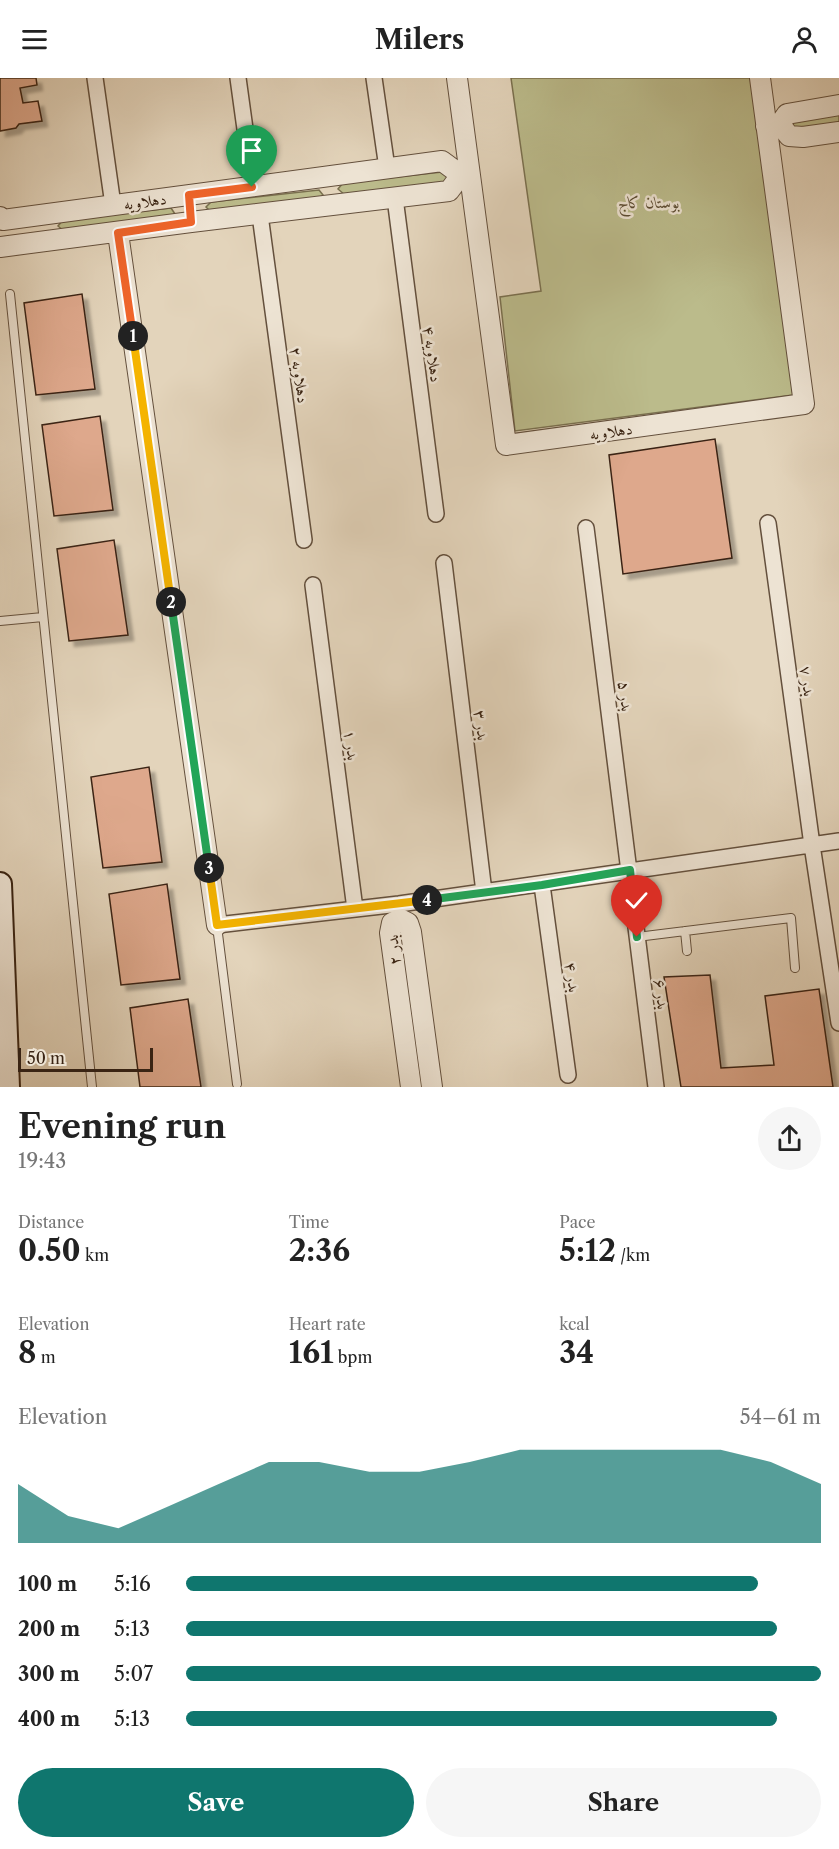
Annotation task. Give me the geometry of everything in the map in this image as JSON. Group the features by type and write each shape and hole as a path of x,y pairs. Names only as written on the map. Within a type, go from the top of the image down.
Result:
{"main road":[{"path":"0,884 8,1087"}],"street":[{"path":"95,78 113,206"},
{"path":"238,78 252,187"},
{"path":"374,78 387,168"},
{"name":"دهلاویه","path":"457,78 466,175 506,445 804,404 773,125 760,78"},
{"path":"839,105 787,114 773,125 789,136 803,137 839,132"},
{"name":"دهلاویه","path":"0,217 3,220 442,161 466,175"},
{"name":"دهلاویه","path":"0,248 449,191 466,175"},
{"path":"326,177 329,206"},
{"path":"189,195 191,222"},
{"name":"دهلاویه ۴","path":"394,198 436,514"},
{"path":"48,214 50,241"},
{"name":"دهلاویه ۲","path":"260,215 304,540"},
{"path":"118,233 217,925 355,909 400,912 484,892 839,841"},
{"name":"بدر ۷","path":"768,523 839,1023"},
{"name":"بدر ۵","path":"586,528 630,870"},
{"name":"بدر ۳","path":"444,563 484,892"},
{"name":"بدر ۱","path":"313,585 355,909"},
{"name":"بدر ۶","path":"630,870 656,1087"},
{"name":"بدر ۴","path":"542,885 568,1075"},
{"name":"بدر ۲","path":"411,1087 390,933 392,923 400,912 411,932 432,1087"},
{"path":"402,1022 423,1020"}],"lane":[{"path":"10,294 92,1087"},
{"path":"0,621 43,617"},
{"path":"637,937 791,918 795,968"},
{"path":"217,925 237,1084"},
{"path":"685,930 687,951"}],"green space":[{"name":"بوستان کاج","path":"511,78 753,78 793,395 515,431 500,297 541,291"},
{"path":"839,113 839,125 792,131 790,119"},
{"path":"451,171 449,183 345,195 338,189 343,183"},
{"path":"319,190 323,195 317,201 213,214 206,207 211,202"},
{"path":"171,208 175,214 169,220 65,232 58,226 63,220"}],"building":[{"path":"0,78 36,78 37,85 20,88 23,103 38,101 42,121 19,124 16,128 0,131"},
{"path":"82,294 95,389 36,395 24,303"},
{"path":"100,416 113,510 54,516 42,425"},
{"path":"715,439 732,558 623,574 609,455"},
{"path":"114,540 128,635 69,641 57,549"},
{"path":"149,767 162,862 103,868 91,777"},
{"path":"167,884 180,979 121,985 109,894"},
{"path":"710,975 721,1068 774,1065 765,996 819,989 833,1087 681,1087 664,977"},
{"path":"188,999 201,1087 140,1087 130,1008"}],"route":[{"path":"252,187 189,195 191,222 118,233 217,925 542,885 630,870 637,937"}]}
